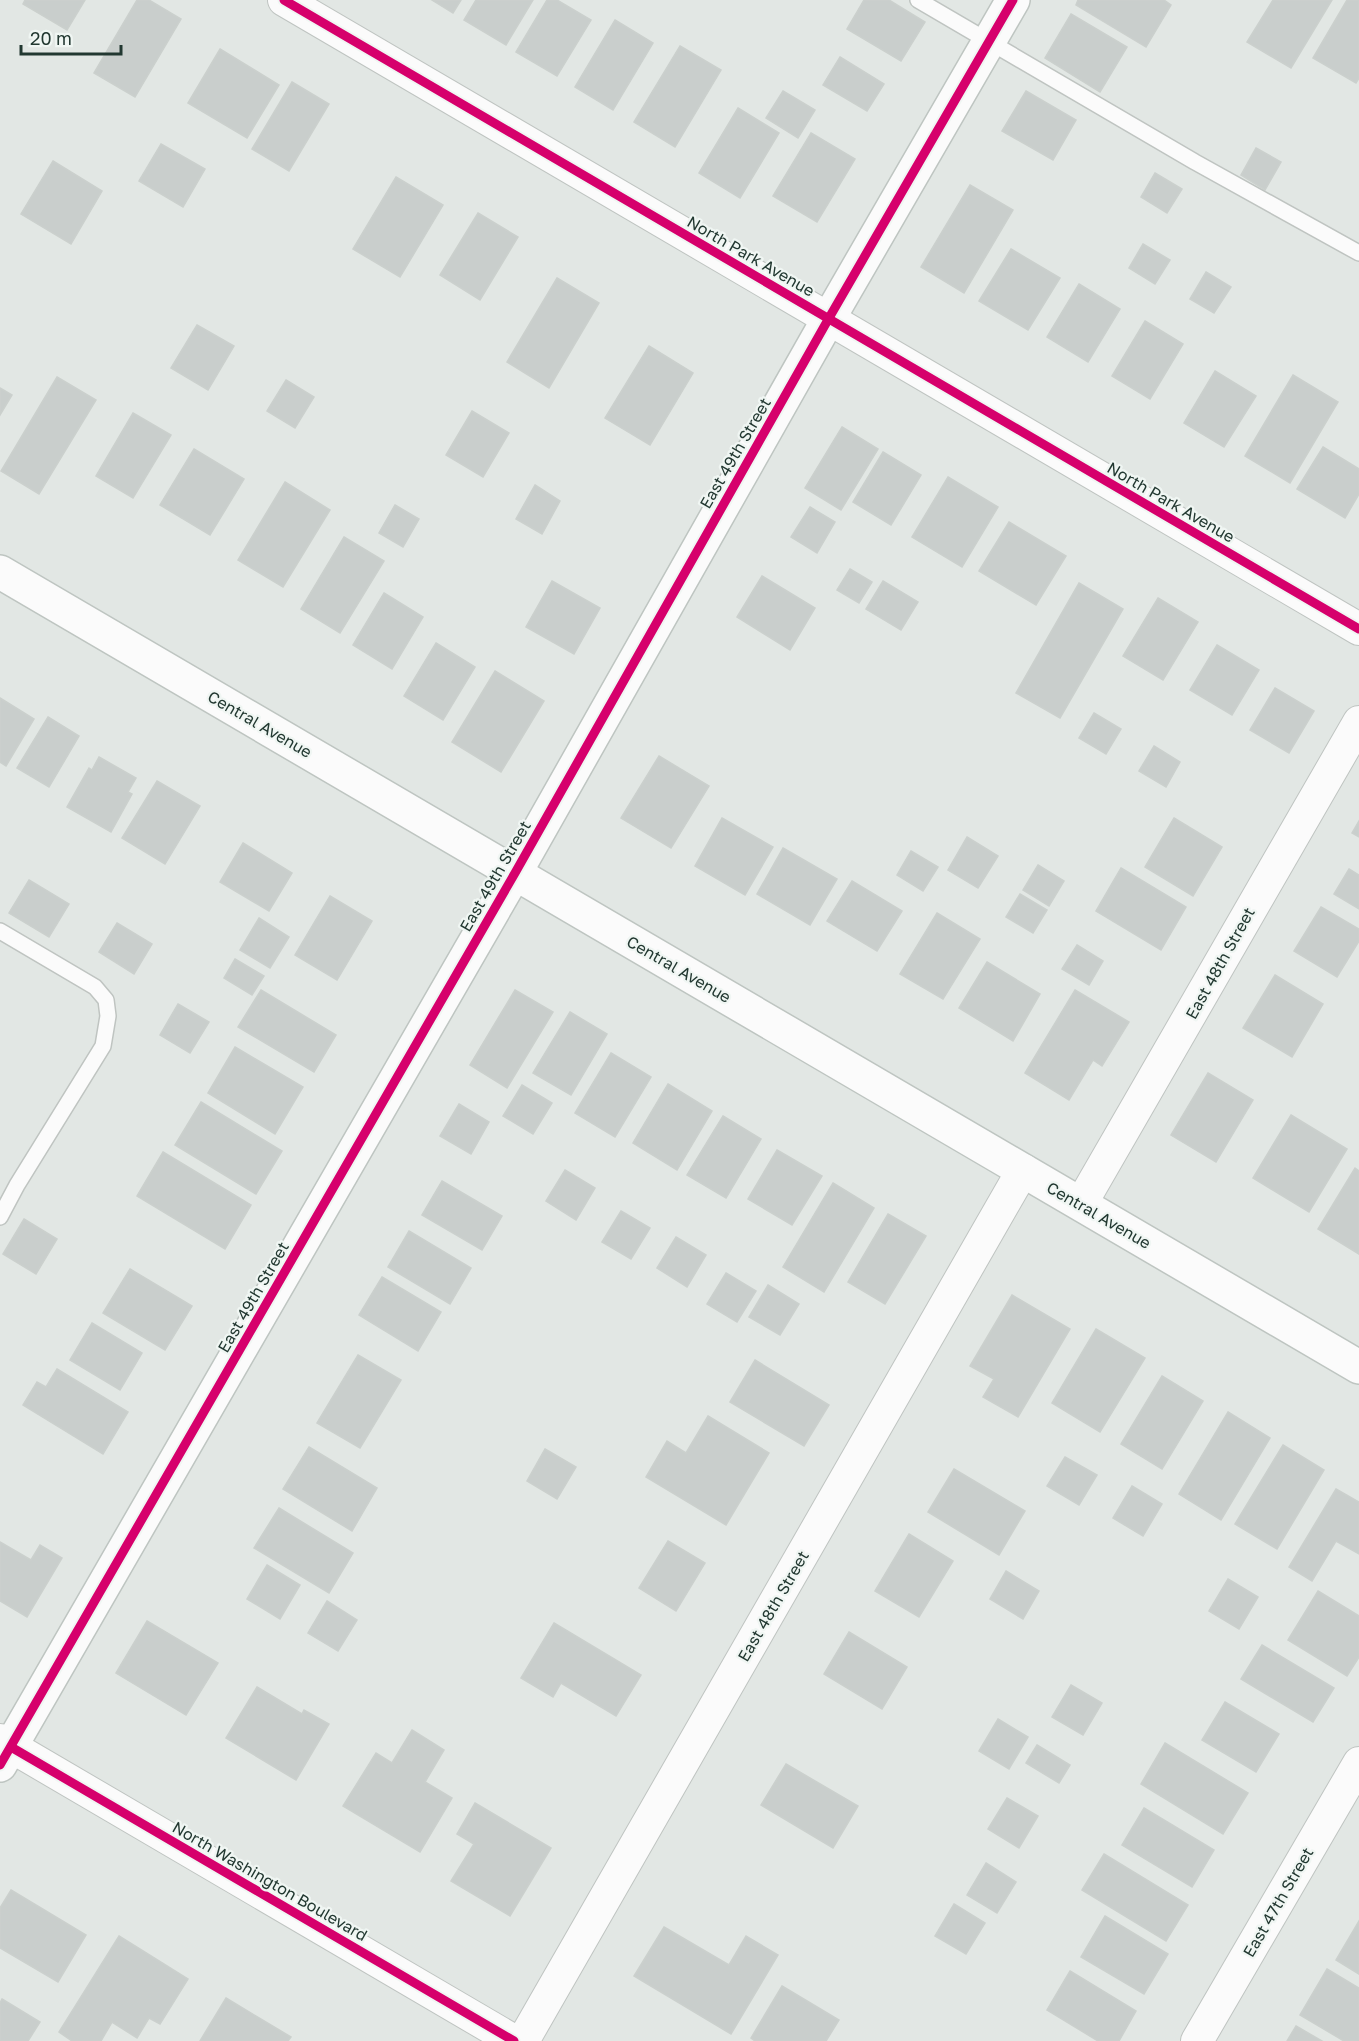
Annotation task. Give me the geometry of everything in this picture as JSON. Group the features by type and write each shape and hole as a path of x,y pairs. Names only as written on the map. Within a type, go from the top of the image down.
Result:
{"street":[{"name":"East 49th Street","path":"4,1751 515,873 829,318 1013,0"},
{"name":"North Park Avenue","path":"287,1 1359,629"},
{"name":"Central Avenue","path":"0,572 1359,1367"},
{"name":"East 48th Street","path":"1081,1204 1359,722"},
{"name":"East 48th Street","path":"524,2041 1023,1170"},
{"name":"North Washington Boulevard","path":"4,1751 514,2041"},
{"name":"East 47th Street","path":"1197,2041 1359,1763"}],"lane":[{"path":"918,0 1195,162 1359,253"},
{"path":"0,931 95,987 106,1000 108,1016 102,1046 16,1185 0,1217"}],"building":[{"path":"25,0 85,0 67,30 23,4"},
{"path":"137,0 149,0 181,19 135,97 94,73"},
{"path":"432,0 461,0 453,13"},
{"path":"476,0 533,0 506,45 464,20"},
{"path":"547,0 557,0 591,20 557,76 516,52"},
{"path":"864,0 889,0 925,22 901,61 847,29"},
{"path":"1078,0 1164,0 1171,5 1146,47 1076,5"},
{"path":"1273,0 1332,0 1291,68 1247,42"},
{"path":"1347,0 1359,0 1359,78 1356,83 1313,58"},
{"path":"1071,14 1127,47 1100,92 1045,58"},
{"path":"615,20 653,43 613,110 575,87"},
{"path":"680,46 721,70 675,147 634,122"},
{"path":"220,49 279,85 247,138 188,103"},
{"path":"840,57 884,84 867,111 823,85"},
{"path":"292,82 329,104 289,171 252,149"},
{"path":"783,91 815,110 798,138 766,118"},
{"path":"1026,91 1076,120 1053,160 1002,131"},
{"path":"738,108 779,133 740,198 699,173"},
{"path":"811,133 855,159 817,222 773,196"},
{"path":"161,144 205,169 183,207 139,181"},
{"path":"1256,148 1281,162 1265,190 1241,175"},
{"path":"53,161 102,191 71,244 21,214"},
{"path":"1155,173 1182,189 1167,213 1141,197"},
{"path":"396,177 443,205 400,277 353,249"},
{"path":"970,185 1013,210 964,293 921,267"},
{"path":"478,213 518,237 480,300 440,275"},
{"path":"1143,244 1170,260 1155,284 1129,268"},
{"path":"1011,249 1060,278 1028,330 979,301"},
{"path":"1206,272 1231,287 1214,313 1190,299"},
{"path":"557,278 599,303 549,388 507,362"},
{"path":"1079,284 1120,309 1088,362 1047,337"},
{"path":"1145,321 1183,344 1150,399 1112,376"},
{"path":"197,325 234,346 208,390 171,368"},
{"path":"649,346 693,373 650,445 605,418"},
{"path":"1215,371 1256,396 1224,447 1184,423"},
{"path":"1293,375 1338,402 1290,483 1245,456"},
{"path":"57,377 96,400 39,494 1,471"},
{"path":"286,380 314,397 295,428 267,411"},
{"path":"0,388 12,395 0,415"},
{"path":"472,411 509,433 483,477 446,455"},
{"path":"133,413 171,435 133,498 96,476"},
{"path":"842,427 878,449 841,510 805,488"},
{"path":"1323,447 1359,469 1359,494 1345,518 1297,489"},
{"path":"194,449 244,479 210,535 160,505"},
{"path":"883,452 921,475 891,525 853,502"},
{"path":"948,477 998,507 962,567 912,537"},
{"path":"285,482 330,510 283,587 238,560"},
{"path":"535,485 560,501 542,534 516,519"},
{"path":"395,505 419,519 403,547 379,533"},
{"path":"810,507 835,522 817,553 791,537"},
{"path":"1009,522 1066,556 1036,605 979,571"},
{"path":"344,537 384,561 340,633 301,609"},
{"path":"850,569 872,582 859,603 837,590"},
{"path":"762,576 815,608 790,650 737,617"},
{"path":"552,581 600,608 574,654 526,627"},
{"path":"883,581 918,602 901,630 866,609"},
{"path":"1079,583 1123,609 1060,718 1016,693"},
{"path":"384,593 423,617 392,669 353,645"},
{"path":"1158,598 1198,622 1163,680 1123,656"},
{"path":"436,643 475,667 443,720 404,696"},
{"path":"1217,645 1259,670 1232,715 1190,690"},
{"path":"495,671 544,701 501,772 452,742"},
{"path":"1275,688 1314,711 1289,753 1250,730"},
{"path":"0,698 34,719 6,766 0,762"},
{"path":"1094,713 1121,729 1106,754 1079,738"},
{"path":"48,717 79,736 49,787 17,768"},
{"path":"1154,746 1180,762 1166,787 1139,771"},
{"path":"659,756 709,786 671,848 621,818"},
{"path":"99,757 136,778 128,792 132,794 111,832 67,807 89,768 92,770"},
{"path":"157,781 200,806 165,864 122,838"},
{"path":"722,818 773,847 745,895 695,866"},
{"path":"1174,818 1222,847 1193,896 1145,867"},
{"path":"1359,821 1359,837 1352,833"},
{"path":"967,837 998,856 978,888 948,870"},
{"path":"243,843 292,873 269,911 220,882"},
{"path":"783,848 837,879 810,925 757,894"},
{"path":"911,851 938,867 923,891 897,875"},
{"path":"1038,865 1064,881 1049,906 1023,890"},
{"path":"1121,868 1186,907 1161,950 1096,911"},
{"path":"1349,869 1359,875 1359,909 1334,894"},
{"path":"29,880 69,904 49,937 9,913"},
{"path":"852,881 902,911 877,951 827,921"},
{"path":"1020,894 1047,910 1033,933 1006,917"},
{"path":"330,896 372,921 337,980 295,955"},
{"path":"1321,907 1359,929 1359,941 1337,977 1294,951"},
{"path":"937,913 980,939 943,999 900,974"},
{"path":"259,918 289,937 270,968 240,950"},
{"path":"117,923 152,944 134,974 99,952"},
{"path":"1077,945 1103,961 1089,985 1062,969"},
{"path":"235,959 264,976 252,995 224,978"},
{"path":"987,962 1040,994 1013,1041 959,1008"},
{"path":"1275,975 1323,1004 1292,1057 1243,1028"},
{"path":"261,990 336,1035 314,1072 238,1027"},
{"path":"515,990 553,1012 507,1088 470,1065"},
{"path":"1075,990 1129,1022 1102,1066 1093,1060 1069,1100 1025,1073"},
{"path":"178,1004 209,1022 190,1053 160,1035"},
{"path":"570,1012 607,1034 571,1095 533,1073"},
{"path":"235,1047 303,1087 275,1134 208,1093"},
{"path":"611,1053 651,1077 615,1137 575,1113"},
{"path":"1208,1073 1253,1100 1216,1162 1171,1135"},
{"path":"668,1084 712,1111 677,1170 633,1143"},
{"path":"522,1085 552,1103 533,1134 503,1116"},
{"path":"201,1102 282,1151 256,1194 175,1145"},
{"path":"459,1104 489,1122 471,1154 440,1136"},
{"path":"1291,1115 1347,1149 1309,1212 1253,1178"},
{"path":"723,1116 761,1139 726,1198 687,1175"},
{"path":"777,1150 822,1176 792,1225 748,1199"},
{"path":"163,1152 251,1205 225,1249 137,1196"},
{"path":"1355,1168 1359,1171 1359,1254 1318,1229"},
{"path":"565,1170 595,1188 576,1220 546,1201"},
{"path":"442,1181 502,1216 482,1250 422,1215"},
{"path":"833,1183 874,1208 824,1292 783,1267"},
{"path":"621,1211 650,1228 631,1259 602,1242"},
{"path":"888,1214 926,1236 885,1304 848,1282"},
{"path":"24,1219 57,1239 36,1274 3,1254"},
{"path":"409,1231 471,1268 450,1304 388,1267"},
{"path":"676,1237 706,1255 687,1287 657,1268"},
{"path":"130,1269 192,1306 165,1350 103,1313"},
{"path":"726,1273 756,1291 737,1322 707,1304"},
{"path":"382,1277 441,1312 418,1351 359,1315"},
{"path":"768,1285 799,1304 780,1335 749,1317"},
{"path":"1012,1295 1070,1329 1018,1417 983,1397 994,1379 970,1366"},
{"path":"92,1323 142,1353 120,1390 70,1360"},
{"path":"1096,1329 1145,1358 1100,1432 1052,1403"},
{"path":"358,1355 401,1380 360,1448 317,1423"},
{"path":"755,1360 829,1405 804,1446 730,1402"},
{"path":"57,1369 128,1412 103,1454 23,1405 37,1382 46,1387"},
{"path":"1162,1376 1203,1401 1162,1469 1121,1444"},
{"path":"1228,1412 1270,1438 1221,1520 1179,1494"},
{"path":"708,1416 769,1453 726,1525 646,1477 667,1441 686,1453"},
{"path":"1283,1445 1324,1470 1277,1549 1235,1524"},
{"path":"309,1447 377,1488 352,1531 283,1489"},
{"path":"545,1449 576,1467 557,1499 527,1481"},
{"path":"1065,1457 1097,1475 1079,1505 1047,1486"},
{"path":"954,1469 1025,1511 999,1555 928,1512"},
{"path":"1132,1486 1162,1504 1143,1536 1113,1518"},
{"path":"1336,1489 1359,1502 1359,1554 1336,1541 1312,1581 1289,1567"},
{"path":"279,1508 353,1553 329,1593 254,1548"},
{"path":"909,1534 953,1561 919,1617 875,1591"},
{"path":"668,1541 705,1563 676,1611 639,1588"},
{"path":"0,1542 31,1560 40,1545 62,1558 27,1617 0,1601"},
{"path":"267,1565 300,1585 280,1619 247,1599"},
{"path":"1006,1571 1039,1591 1023,1619 990,1599"},
{"path":"1228,1579 1258,1597 1239,1629 1209,1611"},
{"path":"1318,1591 1359,1616 1359,1657 1347,1676 1288,1640"},
{"path":"327,1601 357,1620 338,1651 308,1633"},
{"path":"147,1621 218,1663 186,1715 116,1673"},
{"path":"554,1623 641,1675 616,1716 561,1683 553,1697 521,1678"},
{"path":"849,1632 907,1667 882,1709 824,1674"},
{"path":"1262,1645 1334,1688 1313,1722 1241,1679"},
{"path":"1071,1685 1102,1703 1083,1735 1052,1717"},
{"path":"257,1687 302,1714 304,1710 329,1724 296,1780 226,1738"},
{"path":"1225,1702 1279,1734 1256,1772 1202,1740"},
{"path":"998,1719 1028,1737 1009,1769 979,1751"},
{"path":"412,1730 444,1750 425,1782 452,1798 420,1852 343,1806 376,1753 392,1763"},
{"path":"1165,1743 1248,1793 1223,1834 1141,1784"},
{"path":"1037,1745 1070,1765 1059,1783 1026,1763"},
{"path":"786,1764 858,1806 833,1848 761,1805"},
{"path":"1007,1798 1038,1816 1019,1848 988,1829"},
{"path":"475,1803 551,1848 510,1916 451,1881 474,1844 457,1834"},
{"path":"1144,1808 1214,1850 1192,1887 1122,1845"},
{"path":"1104,1854 1188,1905 1166,1941 1082,1890"},
{"path":"986,1863 1016,1882 997,1913 967,1895"},
{"path":"11,1890 86,1935 58,1982 0,1948 0,1908"},
{"path":"954,1904 985,1923 966,1954 935,1936"},
{"path":"1105,1916 1168,1954 1144,1994 1081,1957"},
{"path":"1359,1921 1359,1974 1336,1960"},
{"path":"664,1927 729,1965 746,1936 778,1955 731,2034 634,1976"},
{"path":"119,1936 188,1979 160,2024 149,2018 137,2038 112,2022 101,2041 72,2041 59,2032"},
{"path":"1327,1969 1359,1988 1359,2041 1344,2041 1300,2015"},
{"path":"1070,1971 1136,2011 1119,2041 1098,2041 1047,2010"},
{"path":"782,1986 839,2020 826,2041 755,2041 751,2038"},
{"path":"226,1998 291,2037 288,2041 200,2041"},
{"path":"2,1999 40,2022 28,2041 0,2041 0,2003"},
{"path":"1296,2026 1322,2041 1287,2041"}],"cycle path":[{"path":"284,0 1359,629"},
{"path":"0,1765 515,873 829,318 1013,0"},
{"path":"11,1747 514,2041"}]}
